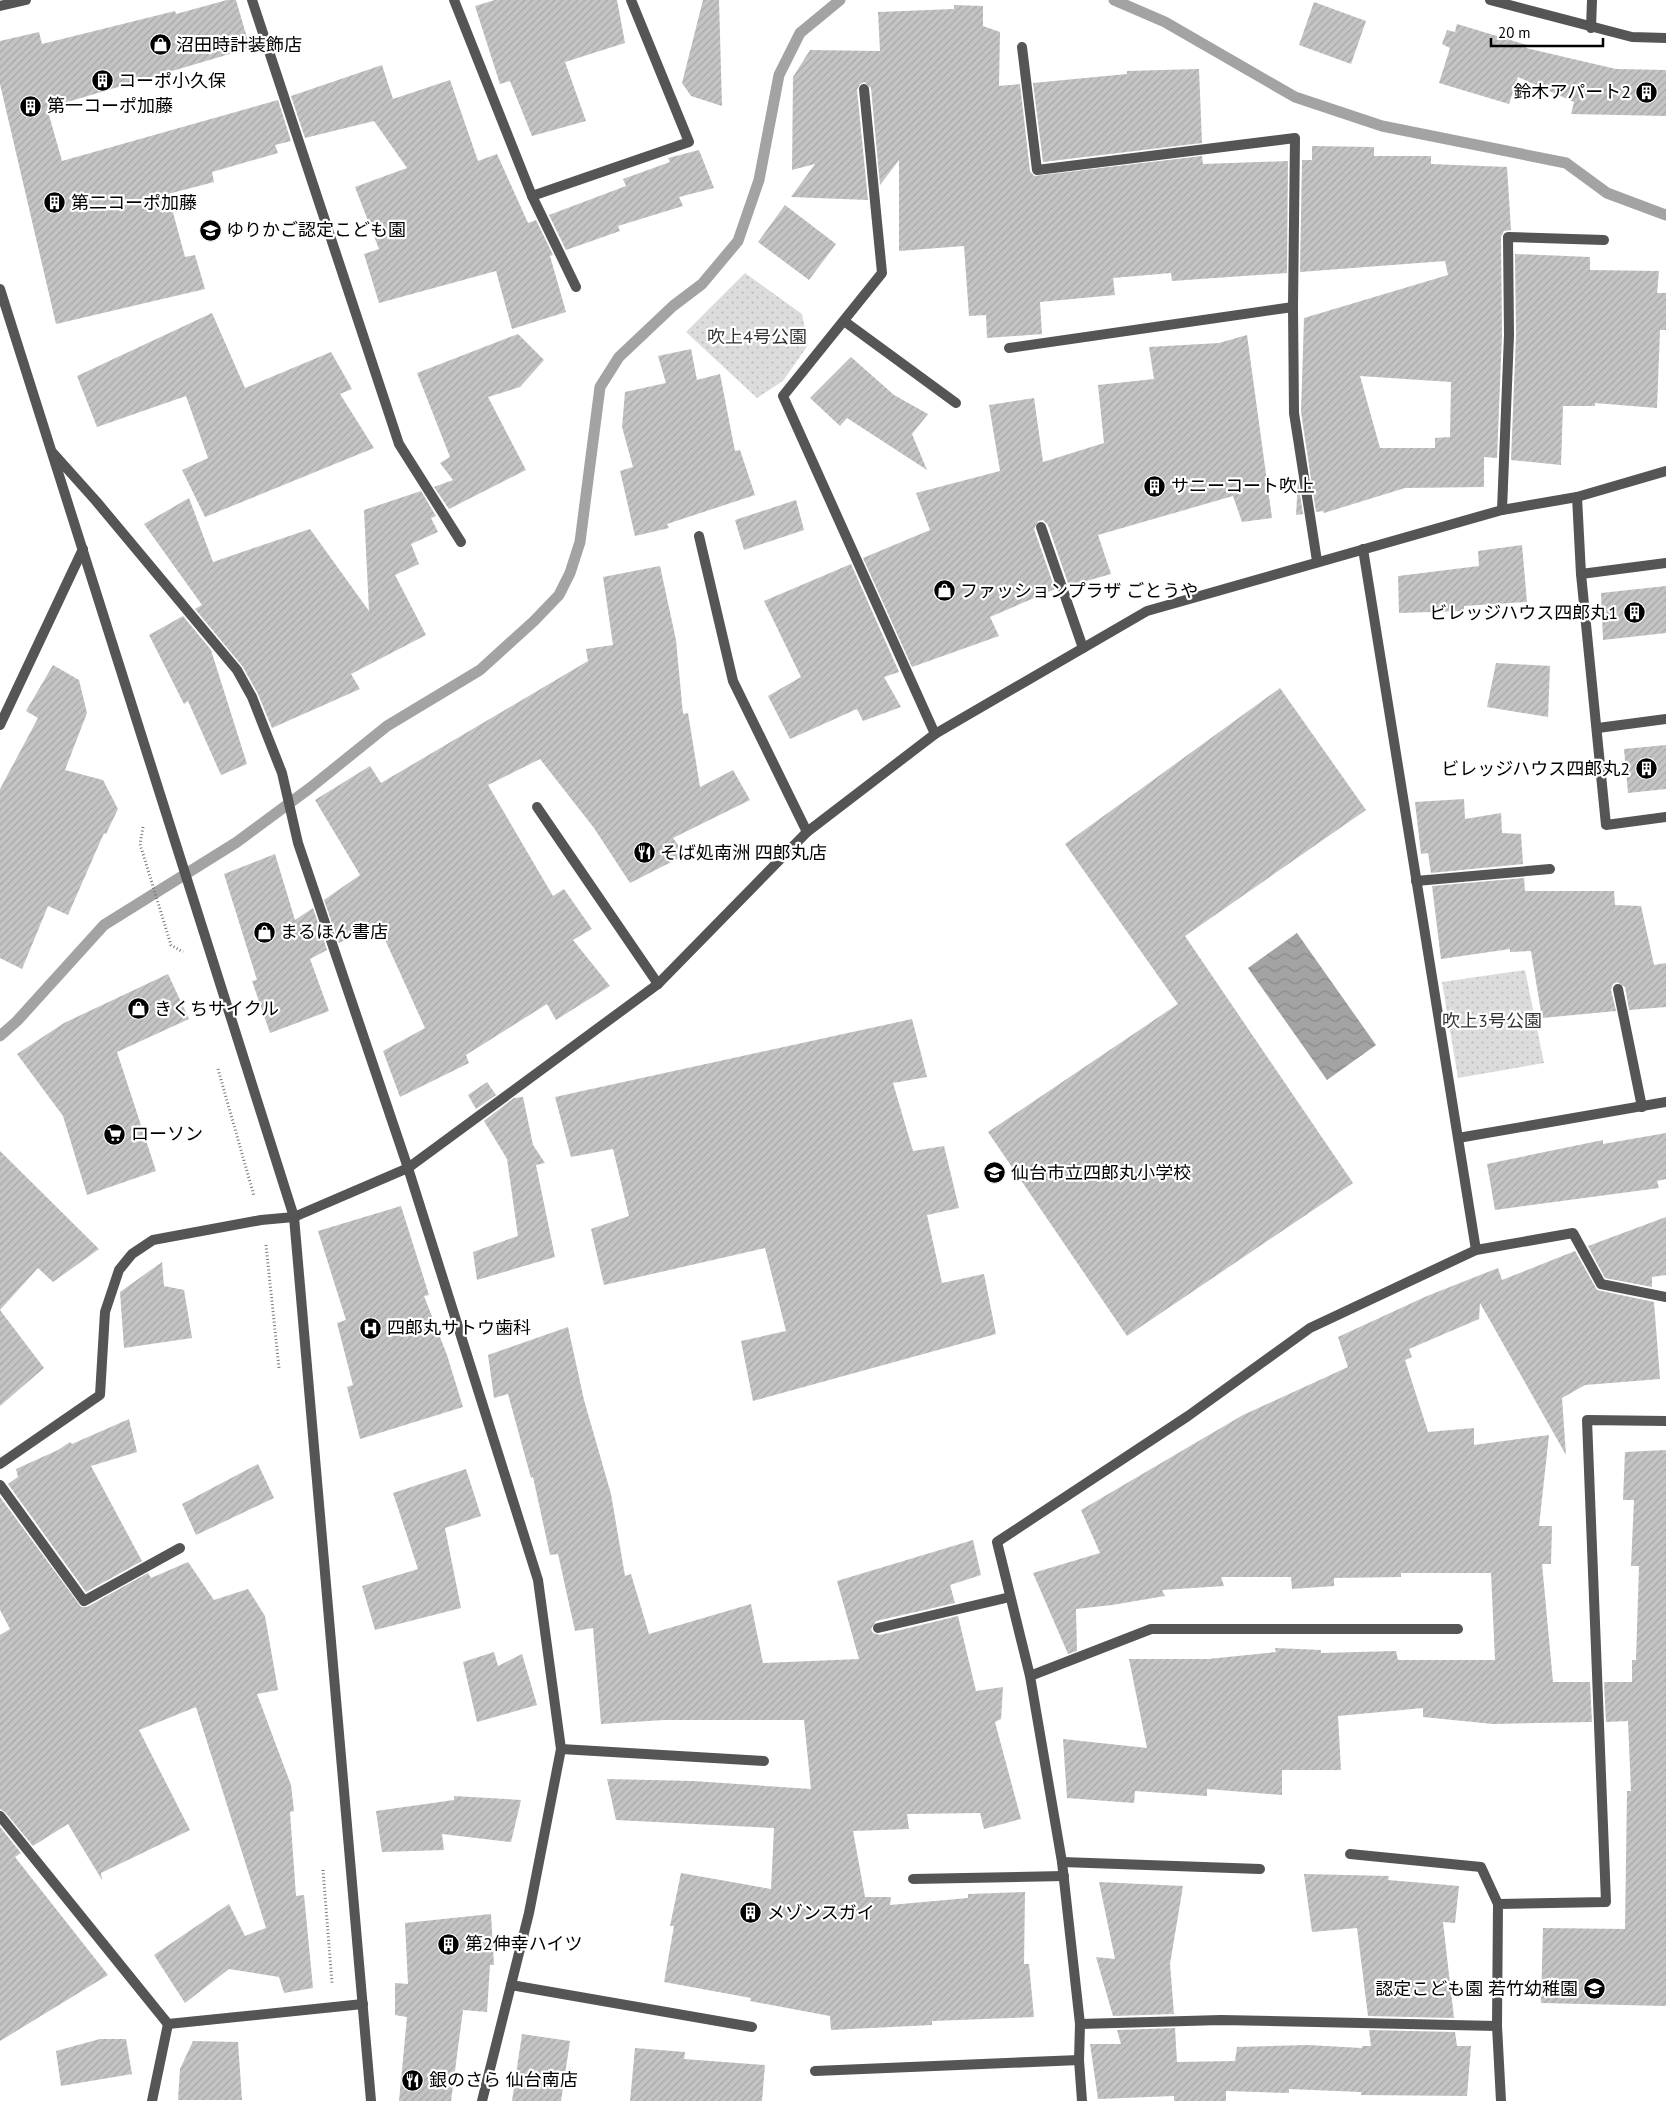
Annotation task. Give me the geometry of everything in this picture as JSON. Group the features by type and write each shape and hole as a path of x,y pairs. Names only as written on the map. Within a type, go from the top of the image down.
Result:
{"street":[{"path":"0,6 26,0"},
{"path":"252,0 400,444 461,542"},
{"path":"454,0 532,196 576,287"},
{"path":"532,196 689,142 630,0"},
{"path":"1490,0 1591,28 1632,37 1666,38"},
{"path":"1591,28 1592,0"},
{"path":"1022,47 1037,170 1295,138 1292,307 1294,413 1317,561"},
{"path":"864,89 882,273 783,396 935,734"},
{"path":"1502,510 1510,335 1508,237 1604,240"},
{"path":"0,289 84,549 294,1217 371,2101"},
{"path":"1009,348 1292,307"},
{"path":"844,321 956,403"},
{"path":"53,453 96,501 237,670 252,697 282,773 298,843 408,1168 538,1580 561,1749 529,1912 482,2101"},
{"path":"0,1464 100,1395 105,1312 119,1270 132,1254 153,1240 261,1220 294,1217 408,1168 658,984 807,832 935,734 1147,611 1317,561 1502,510 1577,497 1666,471"},
{"path":"1577,497 1581,574 1598,728 1606,825 1666,817"},
{"path":"1041,527 1083,648"},
{"path":"699,536 733,681 807,832"},
{"path":"0,725 84,549"},
{"path":"1363,549 1476,1250"},
{"path":"1581,574 1666,563"},
{"path":"1598,728 1666,719"},
{"path":"537,807 658,984"},
{"path":"1416,881 1550,869"},
{"path":"1618,989 1642,1107"},
{"path":"1458,1138 1666,1102"},
{"path":"1082,2101 1078,2060 1080,2024 1062,1862 1030,1676 997,1542 1188,1416 1310,1328 1476,1250 1573,1233 1601,1284 1666,1297"},
{"path":"1498,1904 1606,1902 1587,1420 1666,1421"},
{"path":"0,1485 84,1601 180,1548"},
{"path":"878,1628 1010,1597"},
{"path":"1030,1676 1151,1630 1458,1629"},
{"path":"561,1749 764,1761"},
{"path":"0,1816 168,2024"},
{"path":"1350,1854 1481,1867 1498,1904 1497,2026 1501,2101"},
{"path":"1062,1862 1260,1869"},
{"path":"913,1879 1064,1876"},
{"path":"511,1985 752,2027"},
{"path":"168,2024 363,2004"},
{"path":"1080,2024 1221,2020 1497,2026"},
{"path":"152,2101 168,2024"},
{"path":"815,2071 1078,2060"}],"path":[{"path":"140,844 171,945 186,953"},
{"path":"216,1060 256,1201"}],"green space":[{"name":"吹上4号公園","path":"745,273 802,314 808,345 783,381 757,398 686,332"},
{"name":"吹上3号公園","path":"1525,970 1544,1063 1458,1078 1442,982"}],"water":[{"path":"1297,933 1376,1045 1327,1080 1248,968"}],"building":[{"path":"227,0 236,0 250,48 47,108 62,161 278,100 291,141 275,145 278,153 212,172 214,182 168,194 185,257 195,255 205,289 56,324 0,84 0,41 39,32 42,44 175,11 176,14"},
{"path":"495,0 617,0 625,43 565,62 586,121 532,136 510,81 500,84 475,6"},
{"path":"703,0 719,0 722,106 691,96 682,83"},
{"path":"1314,2 1366,21 1351,64 1299,45"},
{"path":"954,5 983,6 983,26 1000,32 999,86 1020,84 1030,171 1034,176 1202,156 1203,164 1288,161 1287,273 1172,281 1171,273 1113,278 1115,295 1040,302 1042,334 987,338 986,315 969,316 964,246 899,251 899,160 880,185 871,88 864,82 860,84 857,90 868,200 791,197 815,164 792,170 793,77 810,50 880,51 878,12 954,9"},
{"path":"1457,24 1527,45 1526,48 1616,69 1666,70 1666,116 1571,114 1574,102 1518,77 1509,104 1439,83 1450,48 1442,44 1447,30 1455,32"},
{"path":"382,65 393,99 450,80 478,161 497,154 528,223 536,220 553,255 550,256 566,312 512,329 496,271 379,303 364,254 379,249 355,187 407,168 374,121 305,138 291,96"},
{"path":"1199,69 1202,143 1043,162 1033,83 1127,74 1127,71"},
{"path":"1312,146 1374,147 1374,156 1431,156 1431,164 1507,167 1511,230 1504,231 1501,237 1502,335 1497,458 1484,457 1484,487 1405,488 1324,513 1323,511 1316,512 1301,412 1304,318 1448,275 1445,261 1300,272 1302,160 1312,160","holes":["1360,376 1451,382 1450,437 1435,438 1435,448 1380,448"]},
{"path":"699,150 714,188 679,197 683,206 618,226 620,231 566,250 549,215 626,186 623,179 670,162 668,158"},
{"path":"785,205 836,244 809,280 758,242"},
{"path":"1515,254 1590,257 1590,270 1659,271 1657,293 1666,293 1666,330 1660,330 1657,408 1595,403 1595,406 1563,406 1561,465 1511,460 1516,335"},
{"path":"212,313 245,388 331,352 352,389 340,394 374,448 205,517 182,470 208,458 186,396 97,427 77,376"},
{"path":"518,334 544,360 520,387 488,397 526,470 449,509 434,487 453,480 440,463 450,457 417,373"},
{"path":"1247,335 1272,518 1242,522 1233,496 1098,535 1111,574 1069,586 1048,525 1043,520 1038,521 1034,529 1055,589 990,617 999,636 912,667 863,558 930,530 916,493 1000,471 989,405 1034,398 1043,462 1104,443 1098,385 1154,379 1149,347 1219,343"},
{"path":"691,349 697,380 720,374 735,451 740,450 755,495 667,524 669,528 635,536 620,471 633,467 622,427 625,392 666,383 658,356"},
{"path":"851,357 894,395 928,414 912,434 927,470 847,418 840,426 810,398"},
{"path":"1298,481 1303,514 1296,515"},
{"path":"421,491 436,516 431,518 438,532 411,544 419,564 395,575 426,635 351,674 360,689 272,728 258,694 243,667 195,609 202,605 144,524 189,498 213,562 310,529 369,611 364,510"},
{"path":"796,500 804,530 744,550 735,520"},
{"path":"1522,545 1527,602 1464,606 1464,611 1399,613 1398,576 1479,566 1478,551"},
{"path":"851,564 899,672 884,677 901,707 863,721 857,709 790,739 768,696 801,677 764,601"},
{"path":"660,566 676,640 683,714 688,713 700,787 733,770 750,800 673,838 685,855 630,883 594,828 540,759 488,785 553,896 564,889 592,929 573,940 610,986 556,1020 547,1004 466,1055 469,1063 400,1097 383,1051 425,1028 377,922 339,943 324,900 360,875 315,800 370,766 381,783 588,661 586,649 613,645 603,577"},
{"name":"ビレッジハウス四郎丸1","path":"1666,586 1666,633 1603,640 1601,593"},
{"path":"183,616 211,650 247,764 221,775 188,701 184,704 149,635"},
{"path":"1496,663 1550,666 1548,717 1487,707"},
{"path":"53,665 79,680 87,713 65,770 103,780 118,809 106,834 104,833 68,915 48,906 22,969 0,958 0,789 38,718 26,711"},
{"path":"1280,688 1366,810 1185,936 1353,1183 1127,1336 988,1132 1178,1004 1065,844"},
{"name":"ビレッジハウス四郎丸2","path":"1666,745 1666,789 1628,793 1624,749"},
{"path":"1464,799 1465,819 1501,813 1502,833 1521,834 1523,864 1431,873 1428,853 1421,854 1415,802"},
{"path":"275,854 295,920 313,908 327,950 310,959 329,1011 270,1033 252,981 257,980 224,874"},
{"path":"1524,878 1525,891 1614,891 1615,905 1641,906 1654,965 1666,963 1666,1007 1629,1010 1625,987 1617,982 1613,984 1611,990 1616,1011 1542,1018 1531,951 1510,952 1510,949 1441,959 1432,886"},
{"path":"168,974 189,1019 117,1052 156,1171 87,1195 63,1116 17,1054 64,1023"},
{"path":"912,1019 927,1077 893,1083 913,1151 944,1146 959,1208 927,1215 942,1283 984,1274 996,1334 753,1401 741,1341 786,1331 765,1248 604,1285 591,1229 629,1216 613,1149 571,1157 555,1097"},
{"path":"487,1082 496,1095 476,1109 468,1095"},
{"path":"523,1097 533,1145 545,1163 536,1165 555,1257 477,1280 473,1252 518,1236 507,1159 484,1121 514,1098"},
{"path":"1666,1133 1666,1179 1657,1181 1659,1188 1495,1210 1487,1164 1603,1140 1603,1144"},
{"path":"0,1151 99,1249 53,1282 38,1268 0,1310"},
{"path":"401,1206 429,1295 424,1296 447,1355 463,1407 360,1439 347,1387 353,1385 337,1323 346,1320 318,1231"},
{"path":"1666,1217 1666,1275 1652,1277 1652,1287 1605,1278 1588,1246"},
{"path":"1575,1251 1597,1290 1654,1302 1660,1379 1585,1385 1562,1398 1566,1455 1480,1303 1479,1319 1409,1349 1412,1357 1405,1360 1428,1432 1474,1428 1474,1445 1549,1435 1539,1526 1552,1526 1551,1564 1542,1564 1553,1682 1590,1682 1592,1722 1493,1724 1423,1717 1423,1708 1338,1716 1341,1770 1282,1770 1282,1795 1207,1789 1207,1796 1135,1791 1134,1803 1067,1798 1063,1739 1147,1748 1129,1659 1208,1659 1276,1652 1275,1648 1321,1650 1321,1653 1396,1651 1398,1660 1495,1660 1491,1573 1401,1573 1401,1577 1334,1578 1334,1586 1292,1589 1291,1577 1221,1577 1224,1586 1162,1590 1165,1596 1076,1609 1077,1651 1068,1654 1033,1573 1100,1553 1081,1510 1243,1415 1348,1367 1338,1337 1427,1296 1498,1268 1502,1280"},
{"path":"162,1262 164,1286 184,1290 192,1338 124,1348 120,1292"},
{"path":"0,1310 44,1368 0,1406"},
{"path":"568,1327 584,1400 611,1494 625,1576 631,1574 649,1634 751,1604 763,1663 859,1659 837,1581 973,1540 981,1575 950,1585 955,1603 876,1621 871,1629 873,1633 880,1635 958,1616 976,1691 1003,1687 1001,1719 995,1722 1021,1819 984,1829 980,1813 907,1814 909,1829 853,1831 865,1897 891,1897 890,1905 968,1898 968,1894 1025,1892 1024,1964 1029,1964 1034,2017 932,2021 932,2025 831,2030 830,2016 750,2001 751,1998 664,1982 674,1926 670,1926 681,1873 771,1889 774,1828 616,1820 607,1779 693,1781 811,1789 804,1720 664,1720 601,1724 593,1628 575,1631 558,1554 550,1555 533,1477 531,1478 508,1394 494,1398 488,1355"},
{"path":"129,1419 137,1452 91,1466 142,1561 86,1592 8,1484 18,1477 16,1469 58,1450 70,1442 72,1444"},
{"path":"1666,1450 1666,2006 1541,2003 1543,1928 1625,1929 1627,1791 1631,1791 1628,1721 1606,1722 1604,1682 1632,1682 1632,1660 1636,1660 1639,1566 1631,1566 1634,1500 1623,1500 1625,1452"},
{"path":"258,1464 274,1498 196,1535 182,1504"},
{"path":"466,1469 481,1516 445,1528 461,1608 375,1630 362,1586 418,1569 393,1493"},
{"path":"0,1497 81,1607 87,1607 148,1573 151,1578 188,1562 214,1600 248,1589 265,1616 278,1690 257,1694 291,1785 294,1811 290,1812 296,1896 304,1895 313,1988 284,1993 279,1977 229,1969 185,2003 154,1955 229,1904 245,1936 266,1928 196,1707 139,1730 190,1830 101,1873 102,1880 68,1824 33,1846 5,1812 0,1809 0,1635 10,1629 0,1610"},
{"path":"494,1652 498,1666 522,1654 537,1705 477,1722 463,1662"},
{"path":"454,1796 521,1800 511,1842 442,1834 444,1850 382,1852 376,1811 454,1800"},
{"path":"0,1827 21,1853 15,1857 108,1975 0,2041"},
{"path":"1304,1874 1389,1876 1388,1880 1459,1886 1455,1923 1443,1922 1454,2018 1368,2016 1357,1928 1312,1932"},
{"path":"1099,1882 1183,1886 1170,1964 1174,2014 1113,2016 1096,1957 1115,1959"},
{"path":"491,1914 494,1965 490,1965 487,2012 463,2010 451,2101 399,2101 407,2017 395,2015 395,1983 408,1984 405,1923"},
{"path":"1175,2028 1177,2062 1235,2061 1237,2047 1308,2045 1362,2048 1362,2046 1371,2046 1369,2030 1455,2032 1457,2046 1471,2046 1467,2096 1361,2095 1361,2092 1289,2089 1289,2093 1226,2091 1226,2101 1174,2101 1174,2096 1098,2099 1090,2044 1121,2044 1117,2030"},
{"path":"522,2034 570,2041 561,2101 512,2101"},
{"path":"100,2039 126,2039 132,2074 61,2086 56,2051"},
{"path":"193,2041 238,2042 242,2100 178,2100 180,2069"},
{"path":"635,2048 685,2052 684,2059 765,2065 762,2101 630,2101"}],"waterway":[{"path":"0,1036 17,1021 104,925 237,842 310,788 387,726 480,670 534,621 559,595 570,573 580,542 600,387 619,357 673,306 702,284 738,241 759,180 779,75 800,33 840,0"},
{"path":"1114,0 1165,22 1295,97 1382,126 1566,163 1607,193 1666,215"}],"place":[{"name":"沼田時計装飾店","path":"160,45"},
{"name":"コーポ小久保","path":"102,81"},
{"name":"鈴木アパート2","path":"1647,92"},
{"name":"第一コーポ加藤","path":"31,106"},
{"name":"第二コーポ加藤","path":"55,203"},
{"name":"ゆりかご認定こども園","path":"210,230"},
{"name":"サニーコート吹上","path":"1155,486"},
{"name":"ファッションプラザ ごとうや","path":"944,591"},
{"name":"ビレッジハウス四郎丸1","path":"1634,613"},
{"name":"ビレッジハウス四郎丸2","path":"1646,769"},
{"name":"そば処南洲 四郎丸店","path":"644,853"},
{"name":"まるほん書店","path":"264,932"},
{"name":"きくちサイクル","path":"138,1009"},
{"name":"ローソン","path":"115,1134"},
{"name":"仙台市立四郎丸小学校","path":"995,1173"},
{"name":"四郎丸サトウ歯科","path":"371,1328"},
{"name":"メゾンスガイ","path":"751,1913"},
{"name":"第2伸幸ハイツ","path":"449,1944"},
{"name":"認定こども園 若竹幼稚園","path":"1594,1989"},
{"name":"銀のさら 仙台南店","path":"413,2080"}]}
